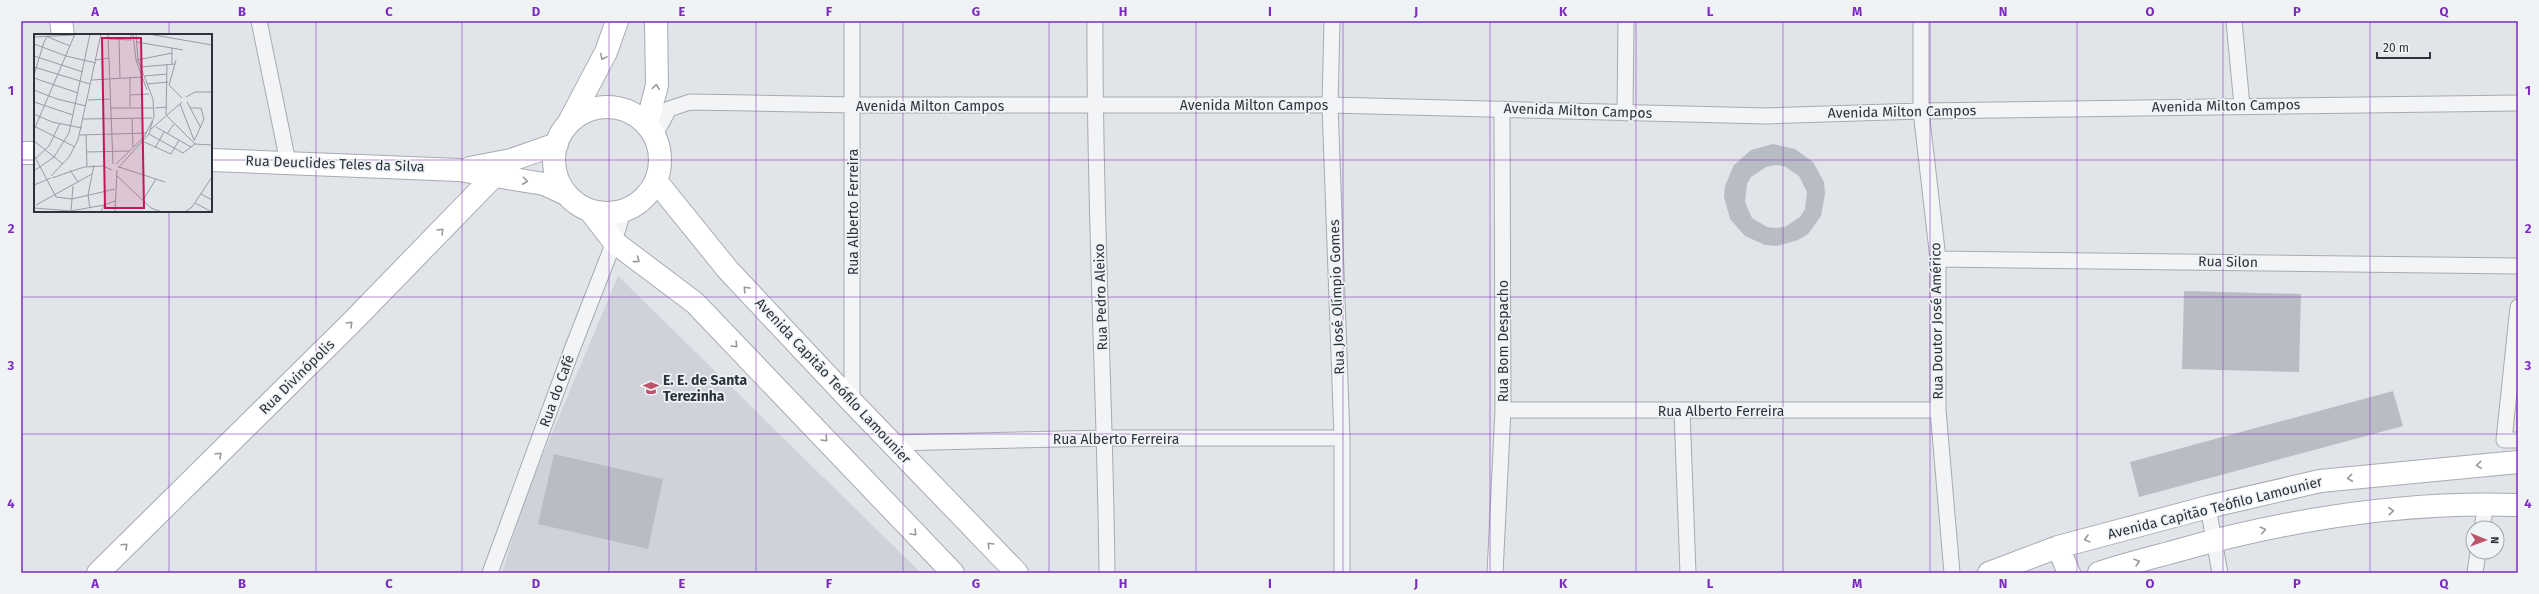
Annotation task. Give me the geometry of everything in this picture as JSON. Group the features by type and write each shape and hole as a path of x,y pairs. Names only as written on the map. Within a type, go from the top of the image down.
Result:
{"main road":[{"path":"61,21 63,34"},
{"path":"617,21 606,52 562,135 554,161 558,178 566,194 591,212 614,242 695,303 953,573"},
{"path":"591,212 610,213 639,203 656,181 660,158 651,130 657,85 656,21"},
{"path":"562,135 581,114 598,108 616,107 633,113 651,130"},
{"name":"Rua Deuclides Teles da Silva","path":"459,170 511,160 562,135"},
{"path":"21,153 34,153"},
{"name":"Rua Deuclides Teles da Silva","path":"212,160 459,170 493,177 544,184 566,194"},
{"name":"Rua Divinópolis","path":"105,571 493,177"},
{"name":"Avenida Capitão Teófilo Lamounier","path":"656,181 728,270 852,402 1017,573"},
{"name":"Avenida Capitão Teófilo Lamounier","path":"1989,573 2058,547 2208,507 2320,481 2518,462"},
{"path":"2104,572 2214,540 2336,515 2486,504 2518,505"},
{"path":"2058,547 2069,573"}],"street":[{"path":"259,21 288,162"},
{"name":"Rua Alberto Ferreira","path":"852,21 852,402"},
{"name":"Rua Pedro Aleixo","path":"1095,21 1095,106 1106,438 1107,573"},
{"name":"Rua José Olímpio Gomes","path":"1332,21 1330,104 1342,438 1342,573"},
{"path":"1625,113 1626,21"},
{"name":"Rua Doutor José Américo","path":"1921,21 1920,111 1938,258 1938,410 1952,573"},
{"path":"2234,21 2242,106"},
{"name":"Avenida Milton Campos","path":"651,130 669,109 690,102 853,105 1095,106 1330,104 1766,116 1920,111 2518,103"},
{"name":"Rua Bom Despacho","path":"1495,573 1504,410 1502,109"},
{"name":"Rua do Café","path":"490,573 571,352 614,242 624,209"},
{"name":"Rua Silon","path":"1938,258 2518,266"},
{"path":"2511,440 2518,307"},
{"name":"Rua Alberto Ferreira","path":"1504,410 1938,410"},
{"path":"1682,411 1688,573"},
{"name":"Rua Alberto Ferreira","path":"891,442 1106,438 1342,438"},
{"path":"2483,520 2486,504"},
{"path":"2208,507 2220,573"},
{"path":"2475,573 2477,560"}],"shaded area":[{"name":"E. E. de Santa Terezinha","path":"618,276 921,573 502,573 524,500"}],"building":[{"path":"1773,144 1795,149 1813,162 1824,182 1825,194 1821,216 1808,234 1798,240 1777,246 1765,245 1745,236 1730,219 1724,197 1725,186 1734,165 1751,150","holes":["1775,165 1784,166 1799,176 1807,192 1805,209 1800,217 1785,227 1767,227 1752,218 1745,202 1747,184 1751,177 1766,167"]},
{"path":"2184,291 2301,294 2299,372 2182,369"},
{"path":"2393,391 2403,426 2139,497 2130,462"},
{"path":"554,454 663,479 648,549 538,524"}],"place":[{"name":"E. E. de Santa Terezinha","path":"651,388"}]}
